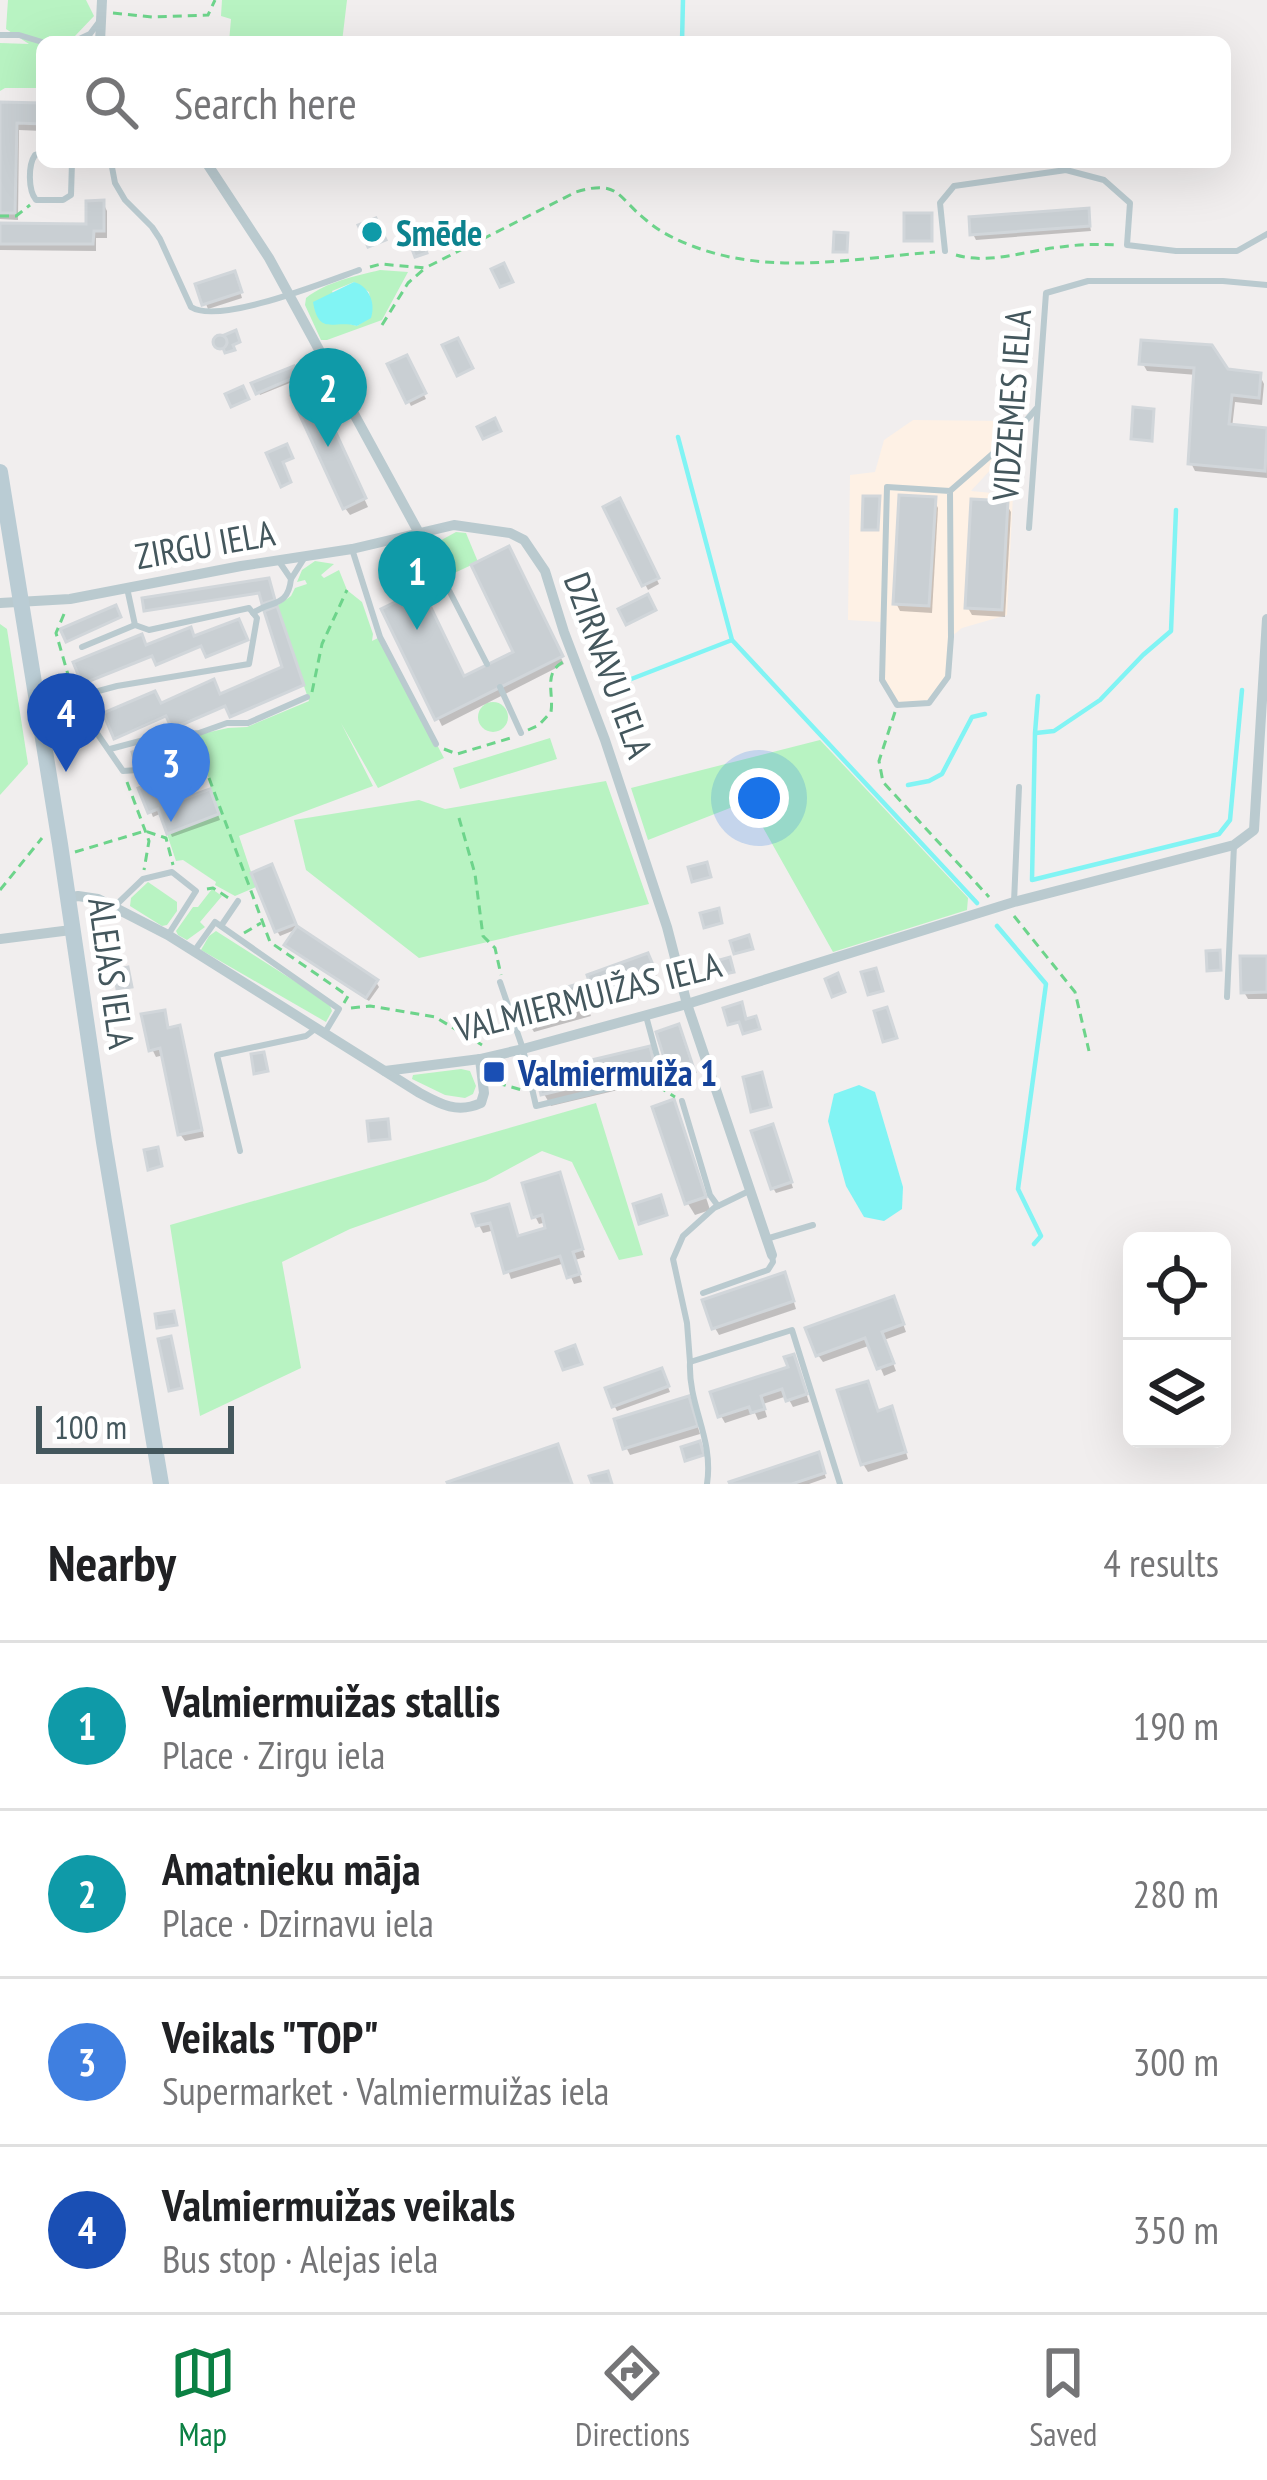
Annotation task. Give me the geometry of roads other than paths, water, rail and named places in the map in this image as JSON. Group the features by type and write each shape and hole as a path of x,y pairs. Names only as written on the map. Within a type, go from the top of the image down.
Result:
{"main road":[{"name":"ALEJAS IELA","path":"0,472 9,602 35,693 161,1484"}],"street":[{"path":"210,168 290,295 419,532"},
{"name":"DZIRNAVU IELA","path":"419,532 454,525 510,533 524,540 545,571 605,740 772,1255"},
{"name":"ZIRGU IELA","path":"9,602 70,599 352,549 419,532"},
{"path":"1234,845 1254,830 1267,620"},
{"name":"VALMIERMUIŽAS IELA","path":"385,1071 523,1049 687,1004 1006,905 1234,845"},
{"path":"68,898 87,897 115,907 168,935 418,1092 459,1110 482,1102 480,1059"},
{"path":"0,939 71,930"}],"lane":[{"path":"86,36 102,10"},
{"path":"0,35 36,40"},
{"path":"36,154 30,162 36,200 64,200 70,195 72,168"},
{"path":"112,168 124,200 152,227 191,307 201,314 290,295 358,270"},
{"path":"945,251 940,203 954,187 1066,170 1104,179 1130,203 1127,245 1237,251 1267,234"},
{"name":"VIDZEMES IELA","path":"1029,528 1046,293 1088,281 1267,285"},
{"path":"950,491 948,677 929,703 897,705 882,680 887,487 950,491 1036,409"},
{"path":"419,532 487,664"},
{"path":"352,549 380,637 436,744"},
{"path":"253,613 288,594 305,556"},
{"path":"278,560 291,579"},
{"path":"127,588 135,625"},
{"path":"35,693 76,698 117,686 249,664 257,618 249,608 149,630 135,625 82,647"},
{"path":"500,687 521,733"},
{"path":"76,698 123,771 167,768 202,773"},
{"path":"110,749 159,736 199,733 227,723 248,723 307,698"},
{"path":"1006,905 1018,787"},
{"path":"1227,997 1234,845"},
{"path":"115,907 148,877 172,872 196,891 168,935"},
{"path":"221,926 237,902"},
{"path":"193,953 215,922 339,1009 319,1031 306,1036 217,1054 240,1151"},
{"path":"500,982 536,1106 662,1075 646,1015"},
{"path":"682,1102 710,1195 718,1206"},
{"path":"707,1484 710,1460 689,1378 687,1323 673,1258 683,1236 718,1206 749,1191"},
{"path":"766,1239 812,1225"},
{"path":"703,1293 768,1270 772,1255"},
{"path":"690,1362 792,1330 840,1484"}],"water":[{"path":"354,282 370,296 371,318 357,326 319,320 313,302"},
{"path":"859,1085 875,1092 903,1187 902,1209 884,1221 864,1217 846,1186 828,1121 834,1094"}],"waterway":[{"path":"682,36 683,0"},
{"path":"678,437 732,640 977,903"},
{"path":"1036,733 1054,731 1100,700 1171,631 1176,510"},
{"path":"608,688 732,640"},
{"path":"1038,696 1032,880 1219,834 1230,820 1242,690"},
{"path":"908,785 942,774 972,717 985,714"},
{"path":"997,926 1046,984 1018,1189 1041,1236 1034,1244"}],"place":[{"name":"Smēde","path":"372,232"},
{"name":"Amatnieku māja","path":"328,447"},
{"name":"Valmiermuižas stallis","path":"417,630"},
{"name":"Valmiermuižas veikals","path":"66,772"},
{"name":"Veikals \"TOP\"","path":"171,822"},
{"name":"Valmiermuiža 1","path":"494,1072"}]}
